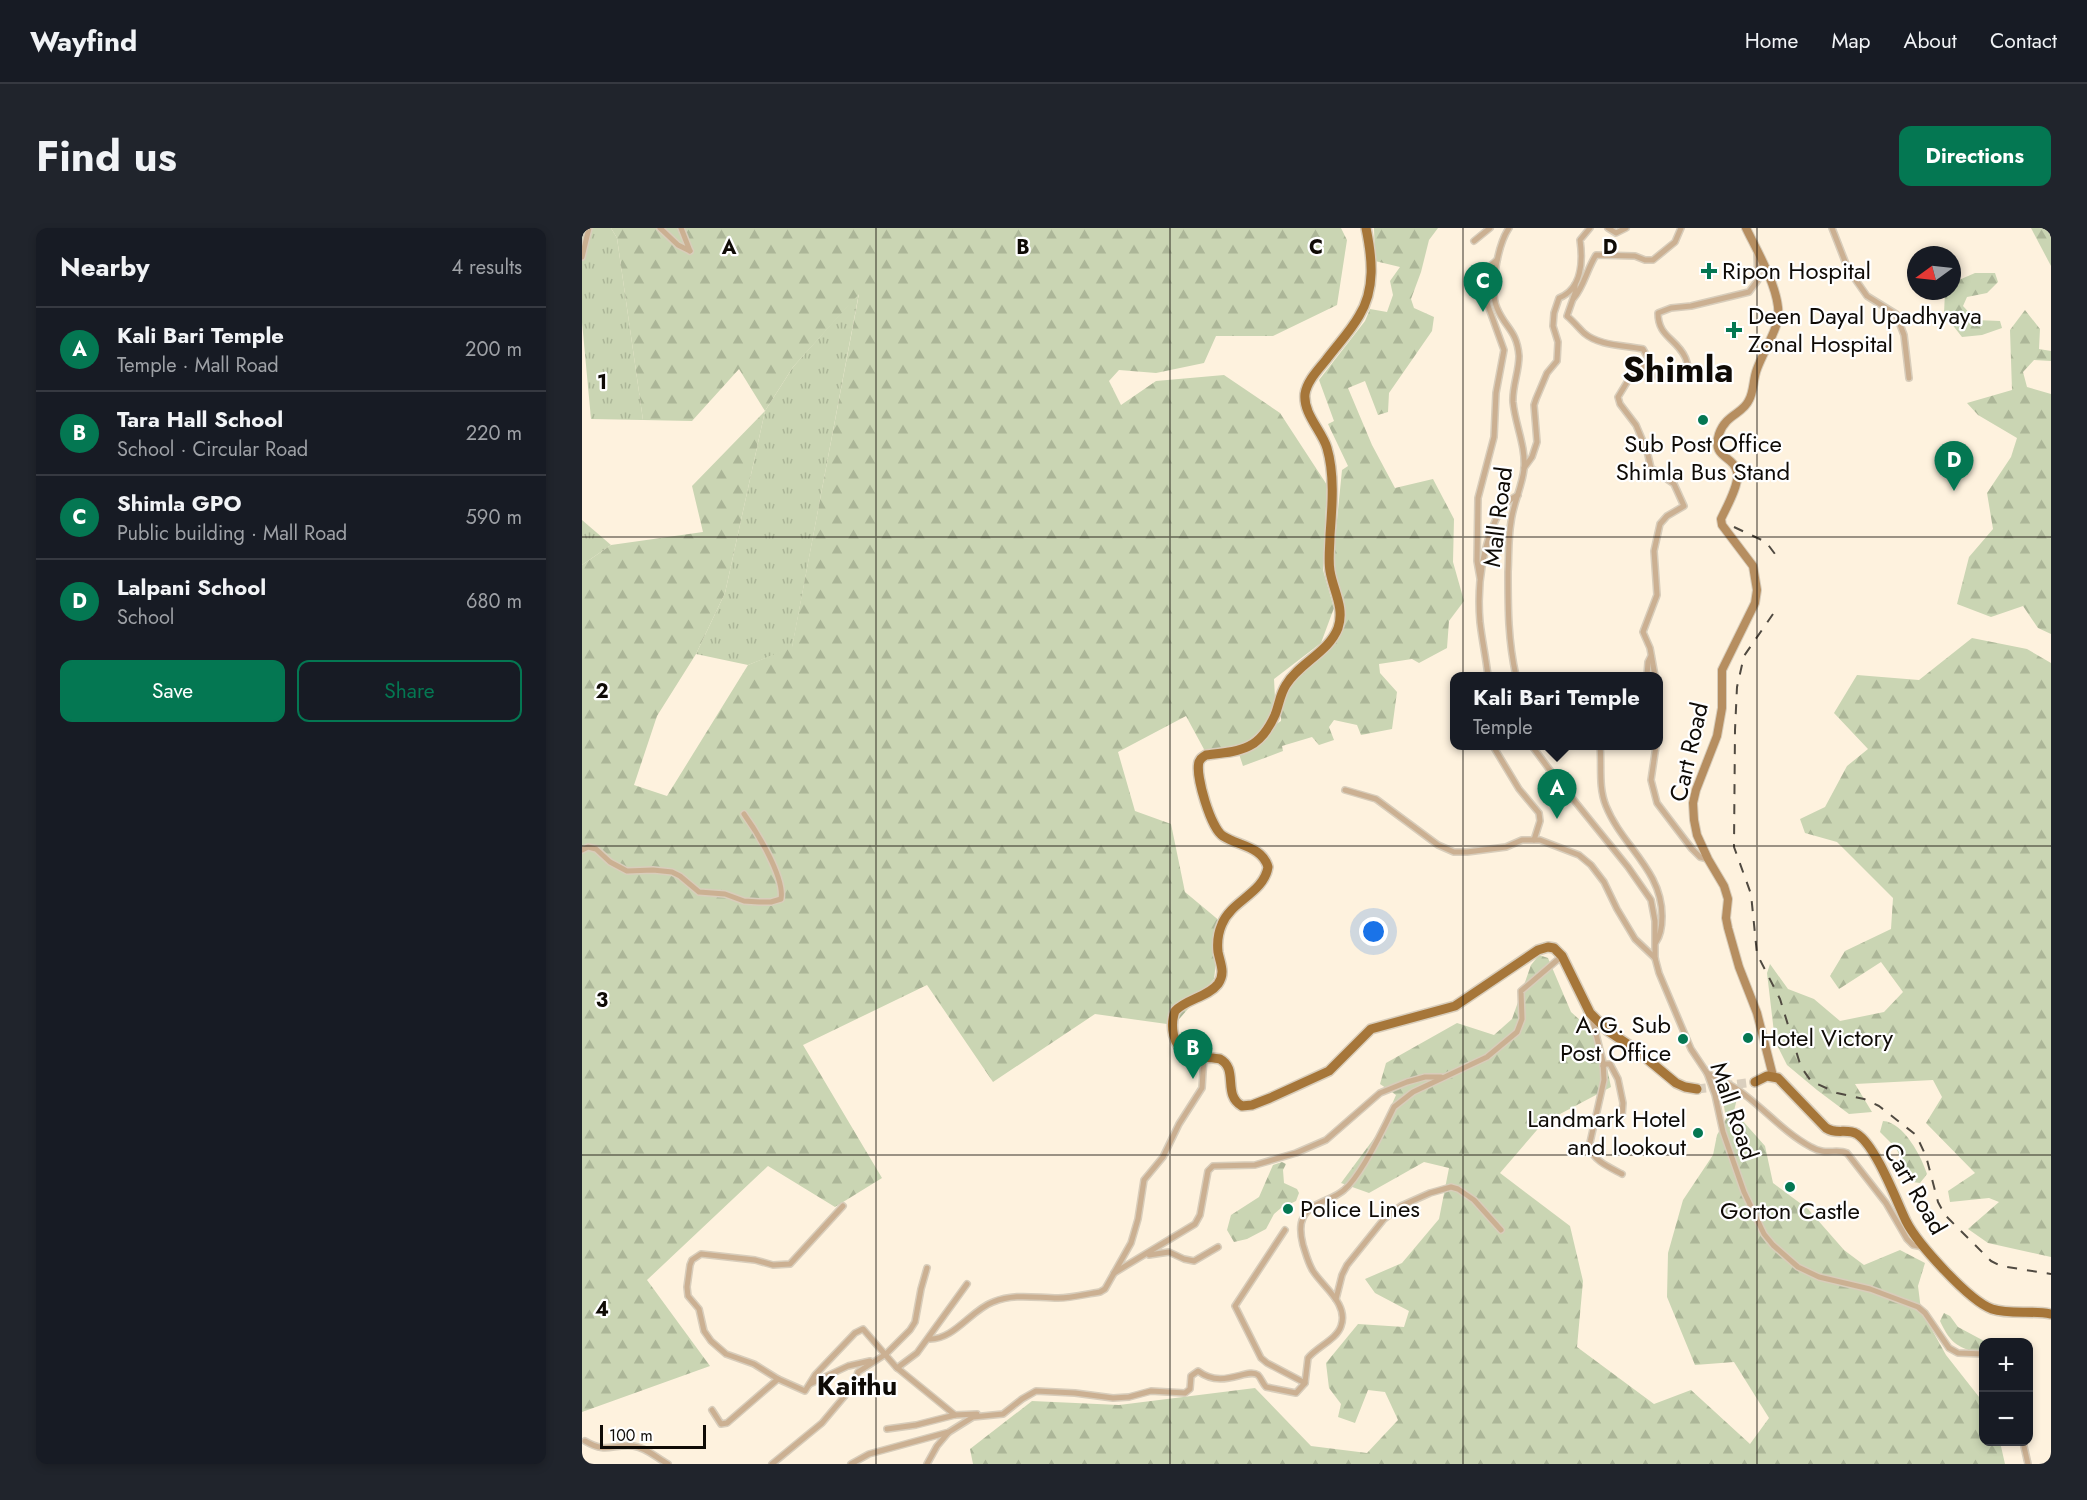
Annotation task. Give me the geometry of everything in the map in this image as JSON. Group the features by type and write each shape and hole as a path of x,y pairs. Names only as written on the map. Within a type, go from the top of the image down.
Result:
{"main road":[{"path":"1365,228 1370,248 1372,274 1366,300 1359,316 1313,376 1305,391 1307,408 1327,448 1331,476 1329,570 1339,603 1339,626 1326,644 1293,674 1281,694 1274,717 1262,735 1250,747 1206,755 1199,762 1198,774 1216,829 1223,836 1254,850 1262,856 1268,867 1264,880 1229,913 1221,925 1217,940 1222,967 1220,980 1212,989 1177,1008 1173,1014 1172,1031 1176,1042 1189,1054 1220,1059 1228,1064 1231,1095 1242,1106 1252,1105 1329,1071 1371,1029 1455,1006 1542,948 1554,948 1562,956 1590,1013 1608,1031 1635,1049 1676,1083 1697,1089"},
{"name":"Cart Road","path":"1746,228 1778,303 1778,321 1757,368 1750,399 1724,423 1718,450 1734,464 1737,471 1737,481 1721,519 1722,525 1753,566 1757,590 1755,603 1722,670 1722,708 1718,736 1703,770 1693,803 1697,836 1724,886 1728,899 1726,918 1728,928 1757,1012 1773,1076 1780,1079 1826,1128 1832,1132 1853,1132 1862,1139 1881,1166 1907,1224 1924,1248 1980,1303 1999,1310 2051,1314"},
{"path":"1755,1082 1764,1077 1773,1076"}],"street":[{"path":"582,257 589,228"},
{"path":"660,228 678,245 690,251 681,228"},
{"path":"1474,241 1490,228"},
{"path":"1590,228 1580,240 1582,259 1567,316 1585,334 1606,343 1643,349 1648,358 1644,366 1632,374 1618,397 1620,404 1636,425 1652,468 1674,484 1684,506 1667,516 1660,524 1654,551 1657,595 1643,632 1652,656 1654,672"},
{"path":"1608,228 1616,233 1626,228"},
{"path":"1573,299 1581,289 1583,278 1596,255 1635,256 1653,260 1675,242 1681,228"},
{"path":"1832,228 1848,270 1868,296 1896,314 1904,335 1909,378"},
{"name":"Mall Road","path":"1507,229 1497,260 1496,305 1517,340 1518,353 1513,400 1524,468 1511,520 1508,553 1508,627 1515,672"},
{"path":"1627,380 1643,376 1683,376 1689,371 1685,357 1673,341 1662,332 1658,323 1658,313 1671,308 1691,306 1749,292 1758,280 1757,252"},
{"path":"1487,672 1480,621 1478,498 1494,437 1496,393 1503,358 1503,344 1487,303 1490,266 1497,260"},
{"path":"1524,468 1532,457 1537,442 1534,405 1544,378 1557,361 1558,342 1553,326 1556,304 1559,298 1575,285"},
{"path":"1480,578 1485,546 1494,523 1504,505 1518,495"},
{"path":"1647,672 1648,662 1652,656"},
{"path":"1494,750 1518,789 1539,813 1540,821 1534,840"},
{"name":"Mall Road","path":"1535,750 1628,867 1651,900 1655,921 1655,958 1659,973 1681,1029 1707,1073 1715,1095 1723,1132 1744,1192 1764,1234 1798,1267 1819,1277 1870,1289 1918,1307 1925,1313 1949,1347 1958,1353 1979,1354"},
{"path":"1600,750 1605,805 1655,881 1659,891 1662,923 1655,944"},
{"path":"1655,750 1651,780 1657,803 1692,849 1700,857 1708,859"},
{"path":"1345,790 1376,799 1438,845 1454,852 1480,851 1522,840 1540,840 1570,851 1590,865 1604,882 1635,939 1655,958"},
{"path":"582,850 588,847 596,849 610,862 627,871 672,872 699,892 725,894 744,901 771,902 781,899 782,892 774,870 752,824 744,814"},
{"path":"927,1464 937,1446 950,1432 973,1417 1003,1414 1036,1391 1122,1398 1151,1391 1185,1393 1190,1389 1191,1376 1196,1371 1205,1377 1224,1380 1251,1373 1259,1377 1266,1387 1296,1393 1305,1383 1308,1358 1338,1332 1342,1324 1341,1312 1336,1299 1309,1264 1301,1237 1303,1218 1313,1207 1344,1191 1367,1159 1394,1107 1401,1100 1486,1057 1517,1032 1522,1019 1521,992 1562,956"},
{"path":"1590,1013 1603,1066 1604,1080 1590,1147 1591,1153 1622,1174"},
{"path":"929,1339 947,1334 990,1303 1002,1299 1023,1295 1060,1298 1106,1289 1135,1233 1144,1180 1162,1157 1179,1124 1202,1088 1204,1056"},
{"path":"1603,1066 1610,1065 1618,1078 1623,1103 1622,1116"},
{"path":"1707,1073 1737,1089 1787,1132 1810,1147 1824,1153 1841,1151 1847,1153 1886,1203 1910,1243 1924,1248"},
{"path":"1114,1273 1195,1224 1200,1215 1208,1171 1213,1166 1260,1164 1296,1153 1326,1140 1380,1093 1425,1077 1446,1077"},
{"path":"1336,1299 1347,1265 1384,1219 1401,1206 1430,1193 1451,1187 1458,1189 1474,1200 1501,1230"},
{"path":"843,1206 790,1264 773,1265 755,1260 701,1254 696,1256 690,1265 687,1287 688,1296 699,1309 704,1330 711,1341 726,1354 754,1364 804,1391 815,1375 859,1330 866,1330 897,1368 956,1415"},
{"path":"1285,1230 1235,1306 1261,1358 1267,1364 1305,1383"},
{"path":"1144,1256 1169,1252 1194,1261 1218,1247"},
{"path":"772,1464 822,1423 854,1385 858,1372 886,1354 906,1335 915,1322 927,1268"},
{"path":"897,1368 917,1353 929,1339 966,1284"},
{"path":"810,1384 848,1366 875,1361"},
{"path":"712,1410 721,1424 727,1423 778,1379"},
{"path":"887,1429 916,1425 956,1415 970,1413 984,1415"},
{"path":"851,1464 869,1454 950,1432"},
{"path":"585,1442 596,1448 606,1449 634,1446 668,1464"},
{"path":"2024,1446 2028,1464"}],"green space":[{"path":"582,228 611,228 617,238 643,420 591,419 582,322"},
{"path":"611,228 1341,228 1347,240 1337,305 1273,336 1216,336 1204,363 1156,373 1119,370 1109,381 1121,405 1156,381 1224,375 1280,413 1327,485 1323,570 1334,608 1321,643 1274,679 1276,717 1243,745 1281,721 1281,684 1329,645 1343,611 1332,570 1342,470 1348,466 1328,424 1334,421 1319,380 1365,321 1370,309 1387,312 1393,295 1390,281 1400,267 1375,261 1374,228 1438,228 1429,240 1411,299 1414,308 1434,317 1432,331 1389,393 1388,412 1378,415 1365,381 1348,388 1372,445 1395,488 1433,479 1454,519 1453,562 1464,601 1449,621 1447,648 1419,663 1412,659 1379,664 1380,673 1397,692 1392,729 1361,735 1357,725 1334,720 1329,727 1334,740 1319,745 1312,737 1282,746 1283,751 1243,766 1237,748 1206,753 1186,716 1118,752 1135,811 1171,824 1185,892 1221,922 1214,979 1174,1025 1095,1014 993,1082 927,985 803,1045 882,1178 835,1207 768,1166 647,1280 710,1366 582,1412 582,565 611,545 703,532 692,486 765,411 739,369 692,421 643,420 617,238","holes":["859,294 792,647 748,665 667,796 634,785 657,716 696,654 725,593 765,411 793,367"]},
{"path":"2031,228 2051,228 2051,266"},
{"path":"1975,273 1995,273 1998,282 1987,293 1967,297 1963,306 1976,320 2000,321 2002,328 1982,335 1962,337 1944,314 1945,300 1961,300 1961,279"},
{"path":"859,293 792,648 748,665 696,654 725,593 765,411 793,367"},
{"path":"2025,310 2040,329 2039,349 2051,351 2051,361 2034,360 2023,372 2027,387 2051,394 2051,634 2038,628 2023,606 1991,617 1957,604 1969,557 1993,529 1987,493 2011,457 2017,438 1978,415 1967,403 2012,390 2010,330"},
{"path":"582,520 611,545 582,565"},
{"path":"1972,638 2027,649 2051,663 2051,1257 1988,1243 1968,1229 1999,1202 1989,1198 1950,1202 1948,1191 1975,1173 1926,1123 1942,1097 1933,1080 1855,1084 1872,1112 1849,1114 1787,1065 1775,1041 1767,973 1770,964 1788,989 1814,999 1840,1021 1884,1012 1903,992 1881,962 1839,989 1830,976 1845,951 1891,929 1893,898 1837,842 1805,833 1800,819 1825,807 1847,766 1868,749 1834,713 1857,675 1919,680"},
{"path":"1539,955 1548,958 1571,1012 1601,1039 1611,1087 1543,1123 1500,1173 1570,1226 1583,1281 1577,1347 1654,1404 1691,1390 1750,1444 1769,1418 1734,1362 1695,1365 1667,1297 1668,1253 1683,1200 1713,1155 1717,1135 1726,1119 1723,1100 1724,1087 1738,1094 1734,1111 1765,1146 1773,1183 1808,1209 1844,1250 1864,1265 1900,1250 1925,1263 1918,1286 1921,1310 1946,1355 1979,1397 1979,1446 2001,1446 2005,1464 973,1464 970,1449 1032,1401 1119,1405 1255,1388 1311,1446 1367,1453 1398,1420 1385,1392 1368,1390 1355,1423 1338,1417 1341,1404 1329,1388 1326,1363 1358,1324 1404,1327 1409,1311 1375,1293 1365,1279 1402,1263 1439,1219 1449,1168 1424,1162 1369,1193 1341,1183 1381,1129 1396,1095 1380,1084 1386,1063 1457,1023 1494,1035 1512,1019 1531,965"},
{"path":"1883,1121 1898,1127 1916,1150 1927,1174 1920,1183 1913,1182 1896,1148 1880,1132"},
{"path":"1282,1162 1286,1164 1283,1170 1284,1183 1297,1189 1299,1193 1296,1201 1274,1214 1266,1229 1247,1239 1234,1242 1227,1230 1231,1215 1259,1197 1273,1165"},
{"path":"1944,1313 1950,1316 1958,1327 1979,1338 1979,1353 1968,1350 1952,1340 1940,1321"}],"tunnel":[{"path":"1697,1089 1755,1082"}],"railway":[{"path":"1734,527 1766,542 1775,554"},
{"path":"1773,614 1744,656 1737,687 1734,847 1751,894 1757,954 1780,999 1801,1067 1811,1081 1837,1093 1864,1099 1879,1106 1916,1135 1926,1156 1938,1202 1945,1215 1991,1261 2001,1266 2051,1274"}],"place":[{"name":"Ripon Hospital","path":"1709,271"},
{"name":"Shimla GPO","path":"1483,312"},
{"name":"Deen Dayal Upadhyaya Zonal Hospital","path":"1734,330"},
{"name":"Sub Post Office Shimla Bus Stand","path":"1703,420"},
{"name":"Lalpani School","path":"1954,491"},
{"name":"Kali Bari Temple","path":"1557,819"},
{"name":"Hotel Victory","path":"1748,1038"},
{"name":"A.G. Sub Post Office","path":"1683,1039"},
{"name":"Tara Hall School","path":"1193,1079"},
{"name":"Landmark Hotel and lookout","path":"1698,1133"},
{"name":"Gorton Castle","path":"1790,1187"},
{"name":"Police Lines","path":"1288,1209"}],"district":[{"name":"Shimla","path":"1678,369"},
{"name":"Kaithu","path":"857,1386"}]}
